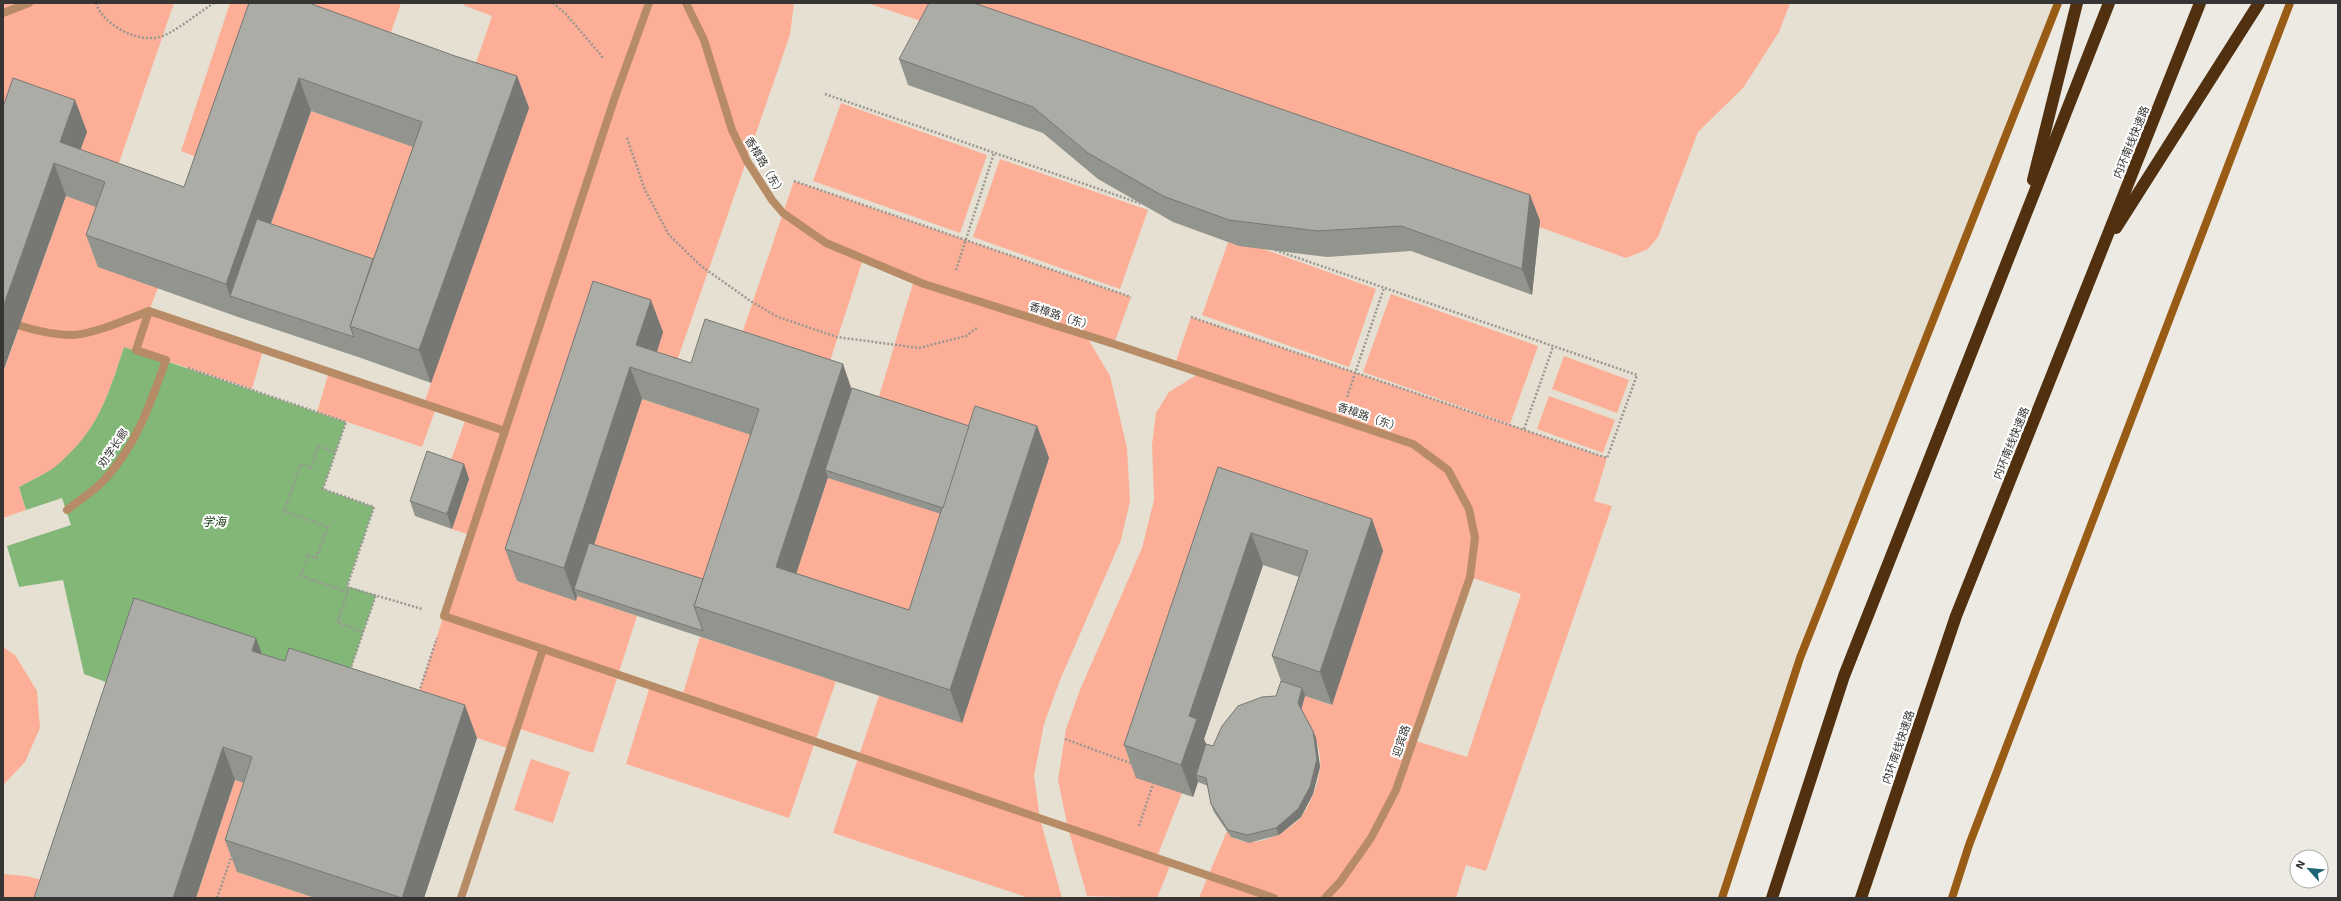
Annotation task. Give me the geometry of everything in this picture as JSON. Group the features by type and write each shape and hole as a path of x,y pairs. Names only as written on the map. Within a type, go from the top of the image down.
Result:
{"highway":[{"path":"2021,226 2076,3"},
{"path":"1772,898 1844,676 2109,3"},
{"name":"内环南线快速路","path":"1861,898 1956,616 2200,3"},
{"path":"2101,253 2259,3"}],"main road":[{"path":"1722,898 1800,658 2058,3"},
{"path":"1952,898 1969,845 2290,3"}],"street":[{"path":"3,13 29,3"},
{"path":"649,3 614,100 444,616 1274,898"},
{"name":"香樟路（东）","path":"686,3 704,40 732,130 747,161 772,200 783,213 826,243 924,284 1003,308 1413,444 1448,470 1469,509 1475,538 1470,577"},
{"path":"3,320 38,332 73,335 108,326 149,311 505,431"},
{"path":"149,311 136,350 166,360"},
{"name":"劝学长廊","path":"67,510 105,480 135,437 166,360"},
{"name":"迎宾路","path":"1325,898 1340,882 1371,838 1396,790 1470,577"},
{"path":"461,898 543,650"}],"path":[{"path":"96,3 99,12 119,30 140,37 163,36 214,3"},
{"path":"553,3 565,13 601,55 614,100 645,190 669,235 701,266 752,302 778,317 837,337 919,348 966,336 1003,308"},
{"path":"825,94 1144,205"},
{"path":"949,292 994,153"},
{"path":"794,181 1131,297"},
{"path":"1191,317 1607,458 1637,376 1272,249"},
{"path":"1356,372 1384,288"},
{"path":"1524,429 1553,347"},
{"path":"166,360 346,422 323,489 374,507 347,587 444,616 418,695"},
{"path":"335,452 318,446 310,468 301,464 284,511 328,527 316,558 308,556 301,576 348,592 338,622 363,632"},
{"path":"349,674 376,595"},
{"path":"1065,739 1139,767"},
{"path":"1131,849 1154,784"},
{"path":"217,898 232,853"}],"shaded area":[{"path":"3,3 2058,3 1800,658 1722,898 3,898"},
{"path":"3,3 174,3 110,189 3,173"},
{"path":"230,3 401,3 382,59 215,164 181,151"},
{"path":"464,3 794,3 790,35 669,384 648,377 517,581 576,600 577,596 637,616 593,753 517,728 510,749 411,716 470,535 452,529 469,479 447,471 466,418 436,408 422,447 317,412 329,372 424,404 431,383 467,89 492,16 463,5"},
{"path":"867,3 1790,3 1779,32 1743,88 1698,132 1658,237 1648,249 1626,258 1539,227"},
{"path":"841,103 987,155 960,233 813,181"},
{"path":"311,111 434,154 388,282 265,240"},
{"path":"1000,159 1148,210 1120,289 973,237"},
{"path":"794,181 1131,297 1114,344 1087,337 1110,376 1127,448 1130,501 1121,540 1060,680 1044,724 1034,776 1040,819 1062,898 1029,898 833,833 879,696 1049,458 877,403 914,280 863,259 822,386 734,357"},
{"path":"66,196 117,214 158,288 149,311 263,350 252,389 124,347 107,397 83,440 57,466 19,487 26,510 3,518 3,373"},
{"path":"1230,237 1376,289 1349,367 1202,315"},
{"path":"1391,294 1538,346 1510,424 1363,372"},
{"path":"1191,317 1607,458 1594,501 1612,506 1486,871 1466,865 1456,898 1199,898 1227,831 1234,838 1244,841 1254,842 1265,840 1286,830 1294,824 1301,817 1308,806 1318,781 1320,753 1312,731 1301,711 1305,696 1331,705 1383,551 1230,499 1182,793 1157,857 1171,863 1157,898 1087,896 1068,828 1058,780 1066,729 1080,690 1142,548 1154,500 1152,445 1156,413 1169,392 1200,373 1175,364","holes":["1470,577 1521,594 1467,757 1413,740"]},
{"path":"1564,356 1629,380 1617,413 1552,389"},
{"path":"1549,396 1615,420 1603,453 1537,429"},
{"path":"642,399 771,441 722,592 592,551"},
{"path":"828,477 961,520 921,642 788,599"},
{"path":"700,637 836,681 789,818 626,764 650,686 682,697"},
{"path":"3,647 15,655 37,691 40,728 25,762 3,785"},
{"path":"531,759 570,772 553,823 514,810"},
{"path":"235,780 264,789 237,872 315,898 196,898"},
{"path":"3,874 26,876 61,885 57,898 3,898"}],"water":[{"name":"学海","path":"124,347 346,422 323,489 374,507 347,586 376,595 349,674 114,685 84,674 63,580 19,587 7,546 71,525 62,498 26,510 19,487 52,469 82,440 92,426 107,397"}],"building":[{"path":"249,3 309,3 455,56 517,76 419,350 350,326 422,122 299,78 226,284 86,235 105,182 54,163 3,307 3,107 13,78 75,100 60,142 184,187"},
{"path":"929,3 974,3 1530,195 1522,269 1401,226 1318,231 1229,220 1163,196 1088,153 1033,107 899,59"},
{"path":"257,219 373,259 350,326 354,337 230,296"},
{"path":"593,281 651,300 636,345 691,363 705,319 843,364 776,567 909,610 975,406 1037,426 950,690 694,606 759,409 630,367 564,568 505,549"},
{"path":"852,388 969,426 943,508 825,470"},
{"path":"427,451 464,464 447,514 410,501"},
{"path":"1218,467 1372,519 1320,672 1272,656 1308,551 1251,533 1189,716 1197,719 1181,765 1124,745"},
{"path":"589,543 703,579 694,606 703,631 574,589"},
{"path":"134,598 256,638 252,651 285,661 289,648 465,705 402,898 225,840 252,757 223,747 173,898 34,898"},
{"path":"1281,681 1302,688 1298,703 1313,731 1317,759 1310,787 1298,809 1276,828 1247,835 1228,830 1211,804 1206,778 1196,775 1206,744 1213,746 1222,726 1238,706 1262,697 1276,696"}]}
